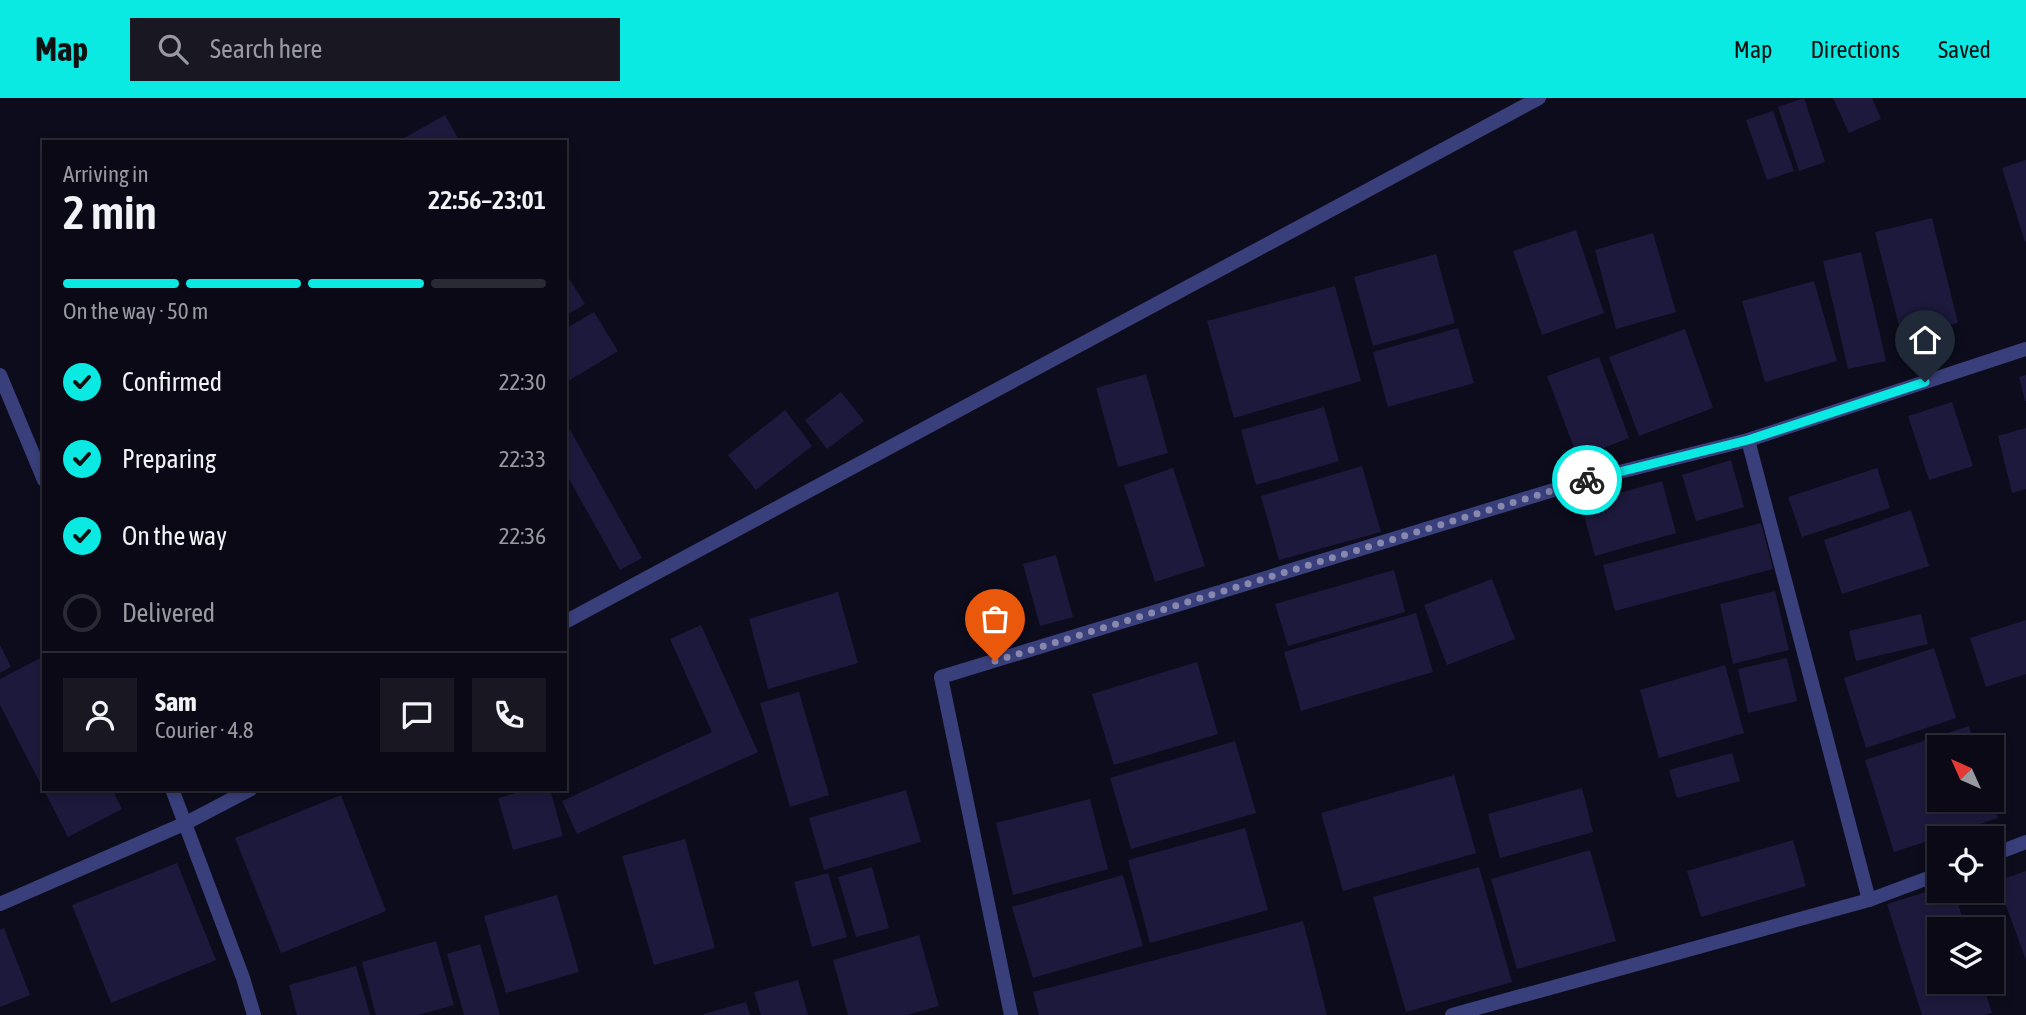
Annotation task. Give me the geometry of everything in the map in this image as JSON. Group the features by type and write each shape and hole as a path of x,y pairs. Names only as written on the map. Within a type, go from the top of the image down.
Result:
{"street":[{"path":"567,621 1539,98"},
{"path":"1011,1015 941,677 1583,481 1748,440 2026,349"},
{"path":"0,375 42,475"},
{"path":"1748,440 1869,900"},
{"path":"173,791 243,978 254,1015"},
{"path":"0,904 186,823 247,791"},
{"path":"2004,850 2026,842"},
{"path":"1452,1015 1869,900 1927,878"}],"building":[{"path":"1804,98 1825,162 1799,171 1778,107"},
{"path":"1833,98 1872,98 1881,119 1849,133"},
{"path":"1773,111 1794,171 1767,180 1746,120"},
{"path":"445,115 459,140 401,140"},
{"path":"2026,160 2026,241 2025,242 2002,168"},
{"path":"1932,218 1958,323 1902,337 1875,232"},
{"path":"1576,230 1604,313 1542,335 1513,251"},
{"path":"1653,233 1676,312 1616,329 1595,250"},
{"path":"1861,252 1886,361 1848,369 1823,261"},
{"path":"1436,254 1455,323 1373,346 1354,277"},
{"path":"567,275 585,304 567,315"},
{"path":"1814,281 1837,361 1765,382 1742,301"},
{"path":"1335,286 1361,381 1234,418 1207,321"},
{"path":"594,312 618,351 567,382 567,328"},
{"path":"1458,328 1474,383 1388,407 1373,352"},
{"path":"1685,329 1713,408 1639,436 1609,357"},
{"path":"1599,357 1629,438 1578,458 1547,376"},
{"path":"1146,374 1168,453 1118,467 1096,388"},
{"path":"2026,375 2026,401 2025,401 2019,377"},
{"path":"841,392 864,421 827,449 805,420"},
{"path":"1952,402 1973,466 1929,480 1908,416"},
{"path":"1324,407 1339,461 1256,485 1241,430"},
{"path":"785,410 812,446 756,490 728,455"},
{"path":"569,428 642,558 620,570 567,476"},
{"path":"2026,428 2026,489 2012,493 1998,436"},
{"path":"1731,460 1744,507 1696,521 1682,475"},
{"path":"1362,466 1381,532 1279,560 1261,496"},
{"path":"1173,468 1205,566 1155,582 1124,485"},
{"path":"1877,468 1890,508 1802,537 1788,497"},
{"path":"1662,481 1676,533 1595,556 1581,504"},
{"path":"1911,510 1929,566 1842,594 1824,540"},
{"path":"1761,523 1773,569 1615,611 1603,565"},
{"path":"1056,555 1073,617 1040,626 1023,564"},
{"path":"1394,570 1405,612 1288,646 1275,604"},
{"path":"1492,579 1515,639 1447,665 1424,605"},
{"path":"1775,591 1789,650 1733,664 1720,604"},
{"path":"838,592 858,663 768,689 749,619"},
{"path":"1416,613 1433,672 1301,711 1284,652"},
{"path":"1921,614 1928,644 1856,661 1849,631"},
{"path":"2026,620 2026,674 1986,687 1970,638"},
{"path":"701,625 758,752 577,834 562,801 712,732 670,639"},
{"path":"0,645 11,667 0,673"},
{"path":"1934,648 1956,718 1866,748 1844,678"},
{"path":"42,657 42,787 0,705 0,679"},
{"path":"1787,658 1797,701 1748,713 1738,669"},
{"path":"1197,662 1218,734 1114,765 1092,694"},
{"path":"1725,665 1744,733 1659,758 1640,690"},
{"path":"799,692 829,795 790,807 760,703"},
{"path":"1969,726 1972,735 1941,735"},
{"path":"1927,740 1927,812 1996,812 1998,818 1974,826 1927,826 1927,841 1894,852 1865,760"},
{"path":"1235,741 1256,813 1131,849 1110,778"},
{"path":"1732,753 1740,781 1677,798 1669,770"},
{"path":"1454,775 1476,853 1343,891 1321,813"},
{"path":"1582,788 1593,832 1500,858 1488,814"},
{"path":"906,790 921,842 824,870 809,818"},
{"path":"44,791 113,791 122,809 68,837"},
{"path":"524,791 551,791 563,836 513,850 498,798"},
{"path":"341,795 386,911 281,953 235,838"},
{"path":"1090,799 1108,869 1013,895 996,823"},
{"path":"1245,828 1268,910 1150,943 1128,860"},
{"path":"685,839 715,948 654,965 622,856"},
{"path":"1793,840 1806,886 1701,917 1687,871"},
{"path":"1590,850 1616,941 1517,969 1491,879"},
{"path":"177,863 216,960 111,1003 72,905"},
{"path":"872,867 889,928 856,937 838,877"},
{"path":"1479,867 1512,982 1406,1012 1373,897"},
{"path":"2026,871 2026,960 2004,900 2004,879"},
{"path":"828,873 847,937 812,947 794,882"},
{"path":"1123,875 1143,946 1033,978 1012,907"},
{"path":"1927,892 1927,903 1958,903 1962,917 1927,917 1927,994 1986,994 1992,1013 1922,1015 1887,904"},
{"path":"557,895 579,972 506,993 484,916"},
{"path":"1303,921 1327,1015 1039,1015 1033,992"},
{"path":"4,928 30,995 0,1007 0,930"},
{"path":"919,935 939,1006 907,1015 848,1015 833,960"},
{"path":"436,941 454,1005 418,1015 376,1015 362,962"},
{"path":"480,944 500,1015 464,1015 447,954"},
{"path":"356,966 370,1015 297,1015 289,985"},
{"path":"798,980 808,1015 761,1015 754,992"},
{"path":"746,1002 750,1015 704,1015 704,1014"}],"way so far":[{"path":"995,661 1587,480"}],"route":[{"path":"1587,480 1748,440 1925,382"}]}
